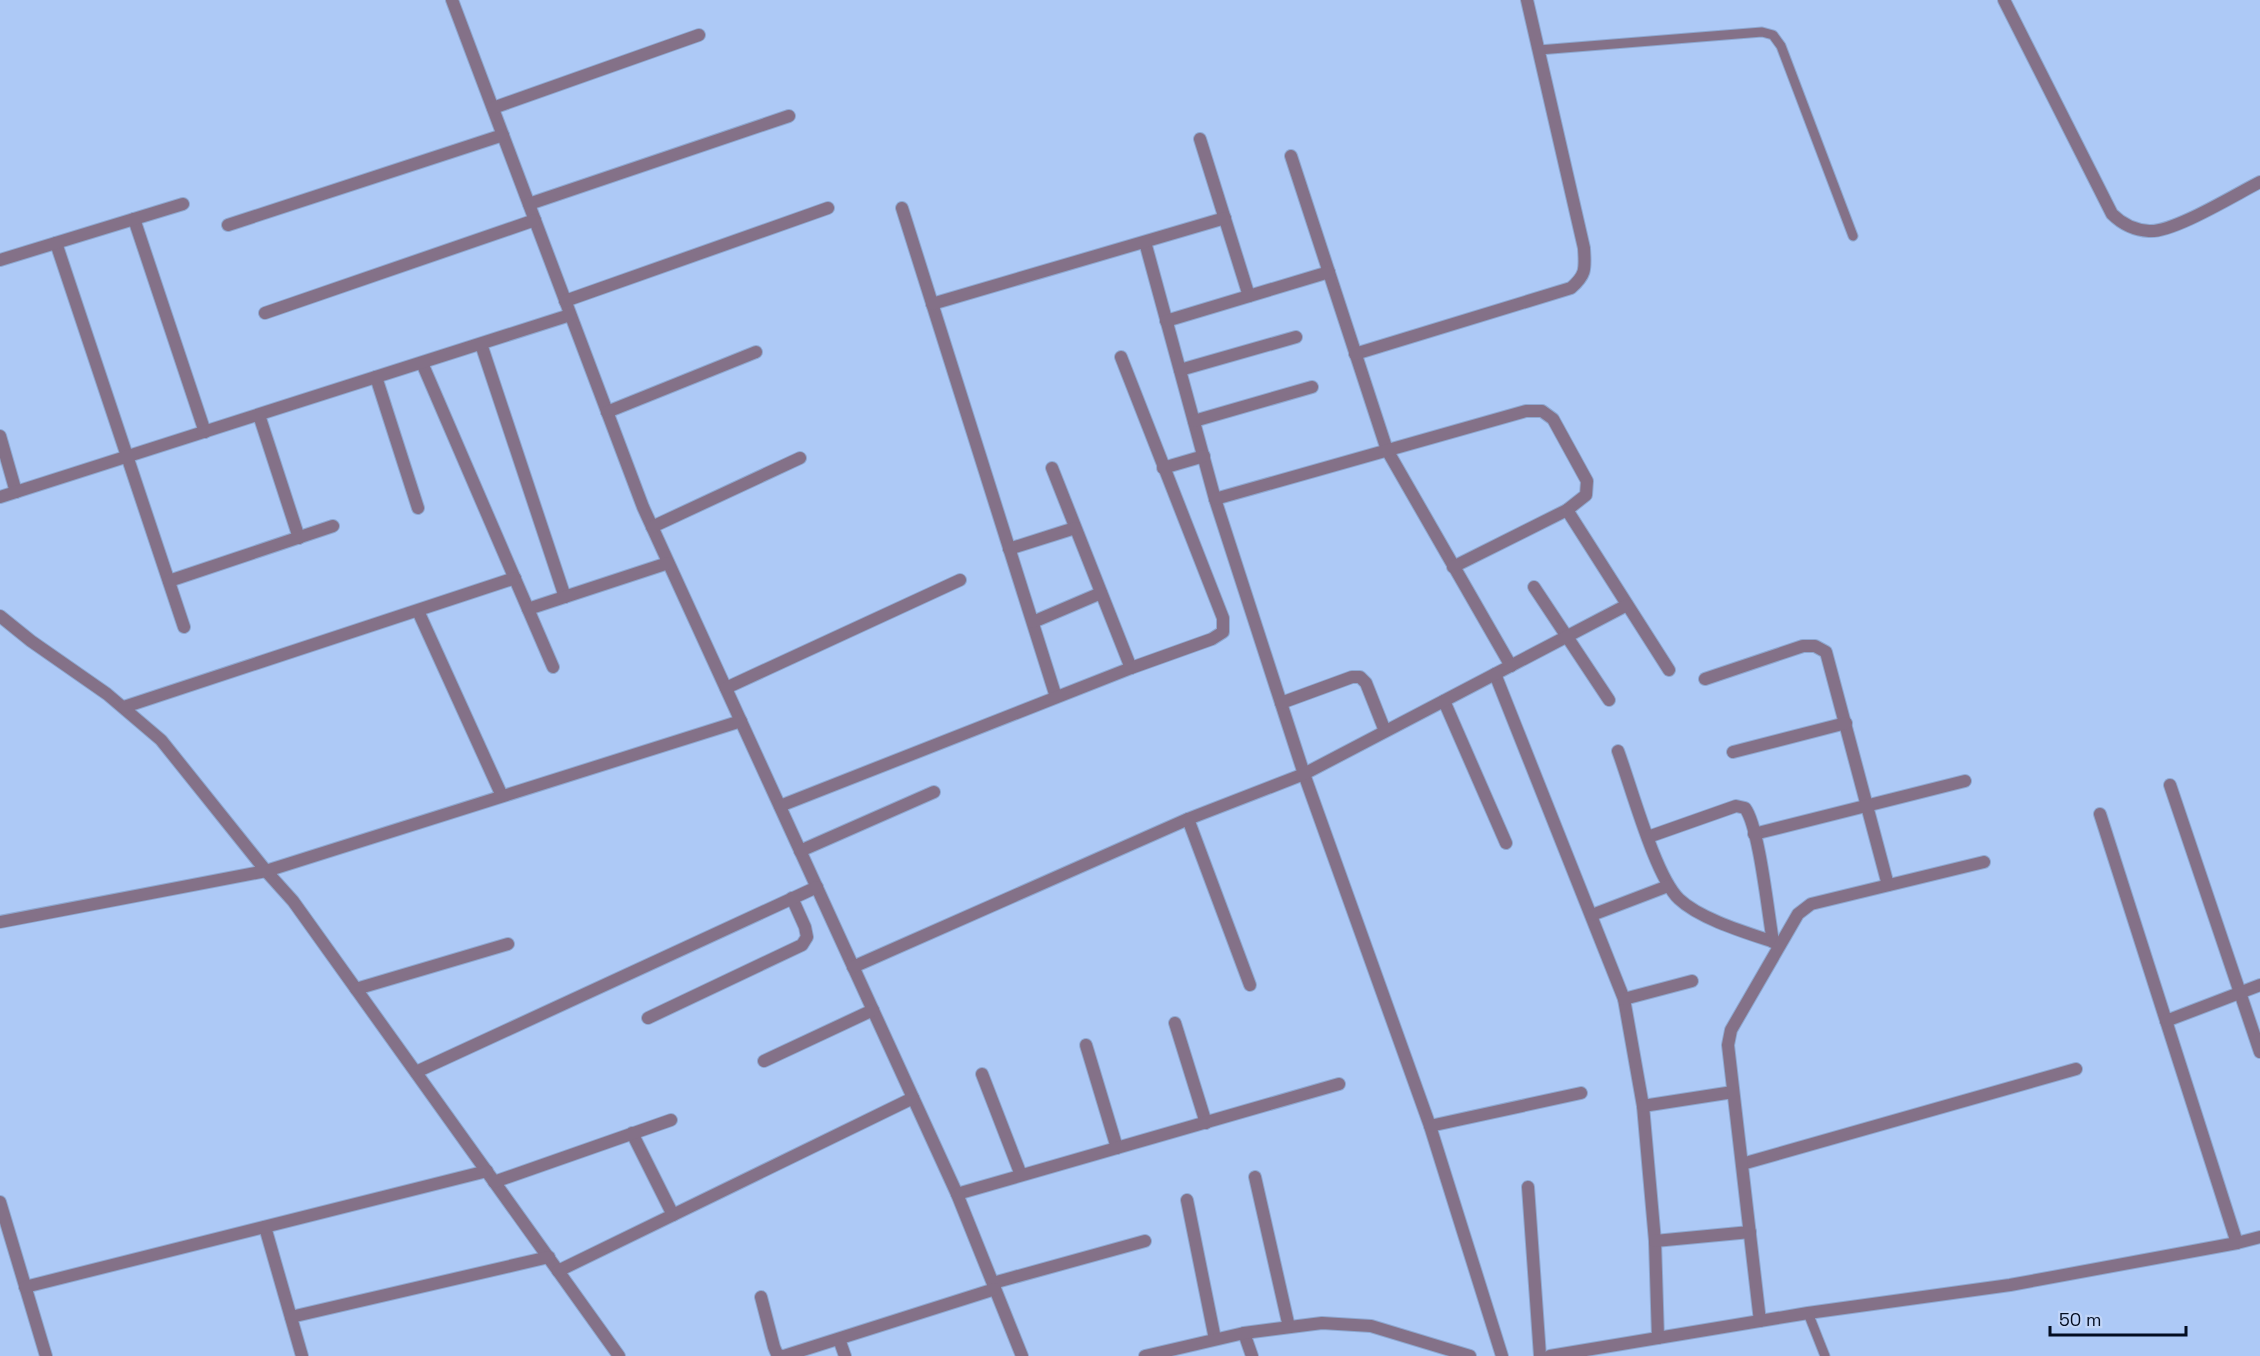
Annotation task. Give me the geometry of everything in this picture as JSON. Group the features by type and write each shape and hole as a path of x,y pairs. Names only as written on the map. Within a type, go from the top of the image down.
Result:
{"street":[{"path":"452,0 652,527 957,1194 1022,1356"},
{"path":"1355,354 1571,288 1581,279 1586,268 1584,248 1527,0"},
{"path":"2004,0 2112,214 2124,225 2150,231 2170,228 2260,182"},
{"path":"493,108 699,35"},
{"path":"529,204 789,116"},
{"path":"228,225 503,135"},
{"path":"1200,139 1249,296"},
{"path":"1292,156 1387,450 1511,666"},
{"path":"0,260 183,204"},
{"path":"565,301 828,208"},
{"path":"902,208 1056,697"},
{"path":"932,304 1225,218"},
{"path":"134,219 205,432"},
{"path":"265,313 535,220"},
{"path":"1145,242 1215,499 1304,774 1430,1126 1502,1356"},
{"path":"56,243 184,627"},
{"path":"1166,321 1329,272"},
{"path":"0,497 570,315"},
{"path":"1180,370 1296,337"},
{"path":"481,344 565,597"},
{"path":"607,412 756,352"},
{"path":"780,806 1131,668 1212,639 1223,632 1223,618 1121,357"},
{"path":"422,363 553,667"},
{"path":"376,377 418,508"},
{"path":"1194,421 1312,387"},
{"path":"1215,499 1526,411 1542,411 1553,419 1587,481 1586,495 1567,510 1453,567"},
{"path":"259,415 299,537"},
{"path":"0,435 16,492"},
{"path":"1163,468 1204,456"},
{"path":"652,527 800,458"},
{"path":"1052,468 1131,668"},
{"path":"1567,510 1669,670"},
{"path":"169,581 333,526"},
{"path":"1009,549 1075,528"},
{"path":"528,609 668,563"},
{"path":"124,707 515,578"},
{"path":"726,688 960,580"},
{"path":"1534,587 1609,700"},
{"path":"1032,622 1101,593"},
{"path":"853,967 1188,819 1304,774 1627,605"},
{"path":"418,611 502,796"},
{"path":"0,616 31,641 124,707 161,740 266,871 293,901 619,1356"},
{"path":"1705,679 1803,646 1815,646 1826,652 1888,885"},
{"path":"1495,674 1624,999 1643,1106 1655,1241 1658,1338"},
{"path":"1281,703 1352,676 1360,677 1366,683 1386,731"},
{"path":"1444,701 1506,843"},
{"path":"0,922 266,871 741,721"},
{"path":"1733,752 1846,723"},
{"path":"1618,751 1648,837 1668,886 1678,899 1699,914 1776,943"},
{"path":"1754,834 1965,781"},
{"path":"2170,785 2260,1052"},
{"path":"800,851 934,792"},
{"path":"1648,837 1736,806 1745,808 1750,815 1776,943"},
{"path":"2100,814 2237,1243"},
{"path":"1188,819 1250,985"},
{"path":"1760,1321 1732,1092 1728,1037 1776,943 1798,914 1811,904 1984,862"},
{"path":"1592,915 1668,886"},
{"path":"416,1072 817,887"},
{"path":"648,1018 802,945 807,938 805,927 792,898"},
{"path":"356,989 508,944"},
{"path":"1624,999 1692,981"},
{"path":"2166,1020 2260,985"},
{"path":"764,1061 873,1010"},
{"path":"1175,1023 1206,1123"},
{"path":"1086,1045 1117,1148"},
{"path":"1742,1164 2076,1069"},
{"path":"982,1074 1021,1175"},
{"path":"957,1194 1339,1084"},
{"path":"1643,1106 1732,1092"},
{"path":"1430,1126 1581,1093"},
{"path":"558,1271 913,1098"},
{"path":"25,1287 265,1227 490,1176 671,1120"},
{"path":"632,1133 673,1215"},
{"path":"1255,1177 1289,1327"},
{"path":"1528,1187 1540,1356"},
{"path":"1187,1200 1215,1339"},
{"path":"0,1202 46,1356"},
{"path":"265,1227 302,1356"},
{"path":"1655,1241 1750,1232"},
{"path":"1551,1356 1808,1313 2010,1285 2260,1237"},
{"path":"761,1297 774,1347 777,1354 783,1356 994,1286 1145,1241"},
{"path":"291,1317 549,1257"},
{"path":"1145,1356 1244,1333 1322,1323 1371,1326 1470,1356"},
{"path":"1244,1333 1252,1356"},
{"path":"839,1339 845,1356"}],"lane":[{"path":"1539,50 1762,32 1773,35 1781,46 1852,236"},
{"path":"1808,1313 1827,1354"}]}
